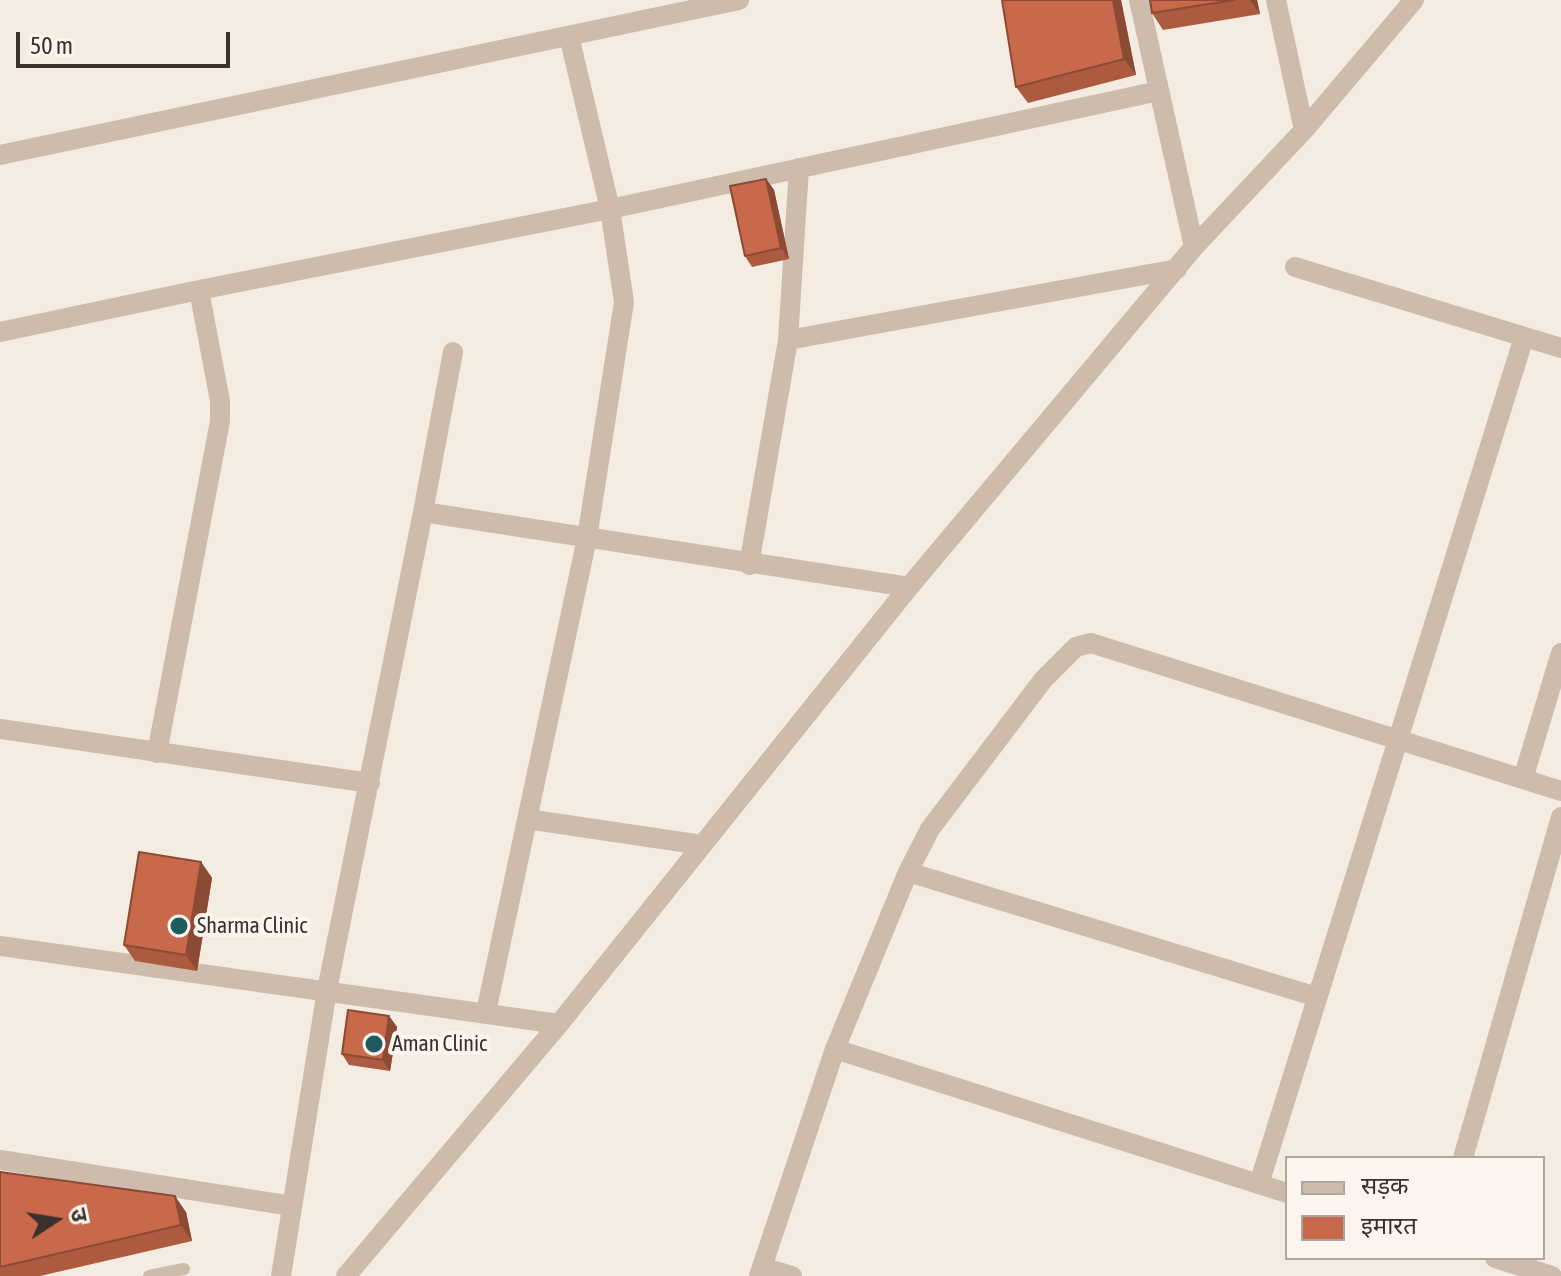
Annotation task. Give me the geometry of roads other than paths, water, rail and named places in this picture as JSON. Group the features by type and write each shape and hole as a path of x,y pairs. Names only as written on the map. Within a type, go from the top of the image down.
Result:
{"street":[{"path":"0,155 739,0"},
{"path":"1139,0 1194,247"},
{"path":"1276,0 1304,130"},
{"path":"346,1276 559,1024 909,587 1194,247 1304,130 1414,0"},
{"path":"486,1012 587,538 624,302 610,209 569,36"},
{"path":"0,332 610,209 1159,91"},
{"path":"749,565 788,340 799,168"},
{"path":"1295,267 1561,348"},
{"path":"788,340 1177,269"},
{"path":"157,753 220,421 220,401 199,290"},
{"path":"1259,1184 1524,337"},
{"path":"281,1276 327,990 453,352"},
{"path":"423,512 749,565 909,587"},
{"path":"792,1276 761,1272 835,1049 908,872 930,829 1034,691 1076,647 1091,643 1561,791"},
{"path":"1523,779 1561,653"},
{"path":"0,729 370,783"},
{"path":"1464,1156 1561,817"},
{"path":"527,819 702,845"},
{"path":"908,872 1317,997"},
{"path":"0,946 559,1024"},
{"path":"835,1049 1285,1192"},
{"path":"0,1160 292,1206"},
{"path":"1501,1260 1552,1276"}],"lane":[{"path":"149,1276 184,1269"}],"place":[{"name":"Sharma Clinic","path":"179,926"},
{"name":"Aman Clinic","path":"374,1044"}]}
